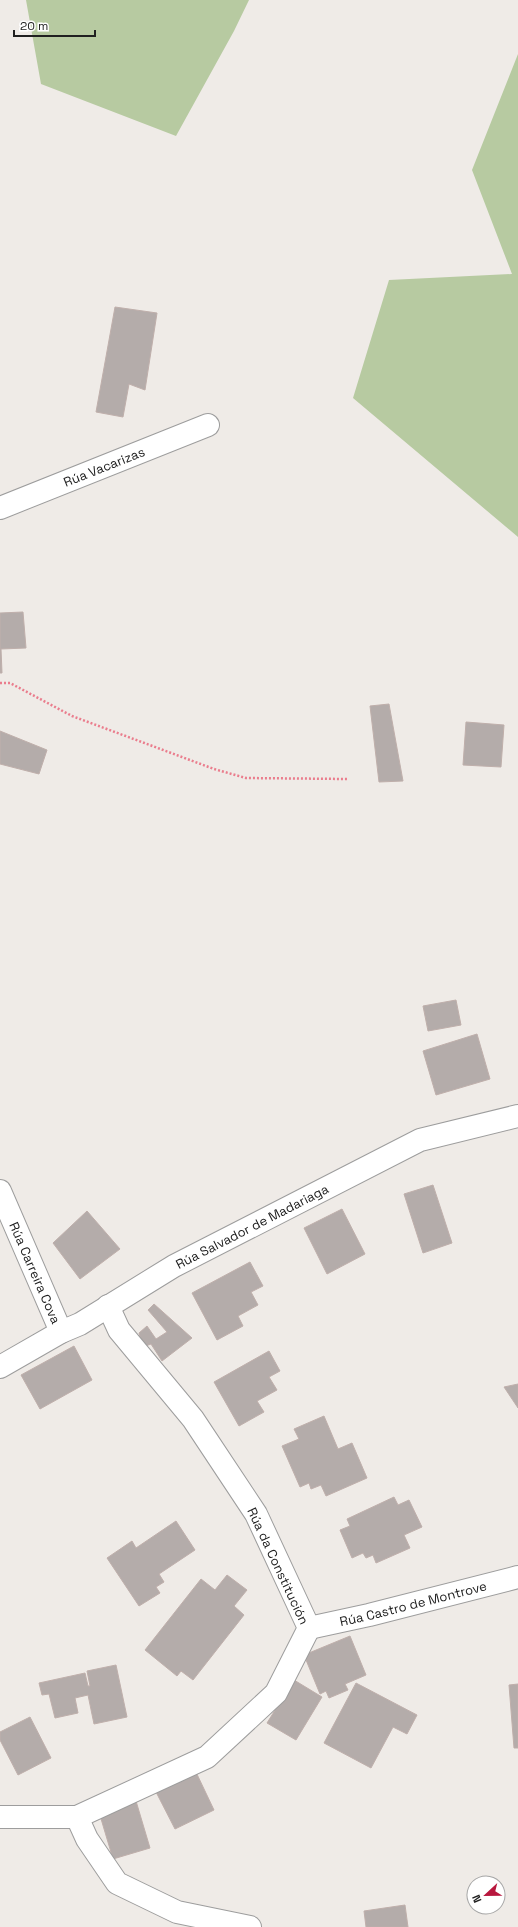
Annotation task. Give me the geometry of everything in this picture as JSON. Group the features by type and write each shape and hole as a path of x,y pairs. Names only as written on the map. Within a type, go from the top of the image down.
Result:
{"street":[{"name":"Rúa Vacarizas","path":"0,508 208,424"},
{"name":"Rúa Salvador de Madariaga","path":"0,1366 60,1332 80,1324 174,1266 420,1140 518,1116"},
{"name":"Rúa Carreira Cova","path":"0,1191 60,1332"},
{"name":"Rúa da Constitución","path":"0,1818 77,1817 207,1757 276,1692 309,1628 256,1514 193,1419 119,1330 108,1306"},
{"name":"Rúa Castro de Montrove","path":"309,1628 369,1615 518,1577"},
{"path":"77,1817 87,1839 117,1883 177,1912 250,1927"}],"path":[{"path":"0,683 10,683 72,716 214,769 246,778 346,779"}],"green space":[{"path":"26,0 249,0 234,31 176,136 41,84"},
{"path":"518,54 518,537 353,398 389,280 512,274 472,170"}],"building":[{"path":"115,307 157,313 145,390 129,384 123,417 96,412"},
{"path":"23,612 26,648 1,649 2,673 0,673 0,613"},
{"path":"389,704 403,781 379,782 370,706"},
{"path":"466,722 504,725 501,767 463,765"},
{"path":"0,731 47,750 39,774 0,764"},
{"path":"456,1000 461,1025 428,1031 423,1006"},
{"path":"477,1034 490,1079 436,1095 423,1051"},
{"path":"433,1185 452,1243 423,1253 404,1194"},
{"path":"342,1209 365,1254 327,1274 304,1228"},
{"path":"87,1211 120,1249 80,1279 53,1243"},
{"path":"250,1262 263,1286 251,1292 258,1305 238,1316 243,1326 217,1340 192,1293"},
{"path":"154,1304 192,1338 162,1361 151,1344 143,1347 139,1333 147,1326 156,1339 167,1332 148,1310"},
{"path":"74,1346 92,1380 40,1409 21,1375"},
{"path":"269,1351 280,1371 269,1377 277,1390 257,1401 264,1412 239,1426 214,1382"},
{"path":"518,1384 518,1408 504,1387"},
{"path":"324,1416 338,1449 352,1443 367,1478 326,1496 321,1485 311,1489 309,1483 300,1487 282,1446 299,1439 294,1429"},
{"path":"394,1497 398,1505 409,1500 422,1527 404,1535 410,1548 376,1563 373,1555 366,1558 363,1553 352,1558 340,1530 350,1526 347,1519"},
{"path":"176,1521 195,1550 159,1574 164,1582 156,1587 160,1593 139,1606 107,1558 132,1541 136,1548"},
{"path":"227,1575 247,1590 234,1606 244,1615 193,1680 181,1671 177,1676 145,1650 201,1579 215,1590"},
{"path":"350,1636 366,1675 345,1684 348,1690 329,1698 326,1691 320,1694 304,1655"},
{"path":"116,1665 127,1717 94,1724 88,1695 75,1698 78,1713 55,1718 49,1694 42,1695 39,1683 85,1673 88,1686 90,1686 87,1671"},
{"path":"294,1680 322,1697 296,1740 267,1723"},
{"path":"356,1683 417,1715 407,1734 393,1727 371,1768 324,1743"},
{"path":"518,1684 518,1748 514,1748 509,1685"},
{"path":"30,1717 51,1758 18,1775 0,1740 0,1732"},
{"path":"195,1770 214,1810 175,1829 155,1790"},
{"path":"136,1801 150,1848 113,1859 99,1812"},
{"path":"405,1905 408,1927 366,1927 364,1911"}]}
